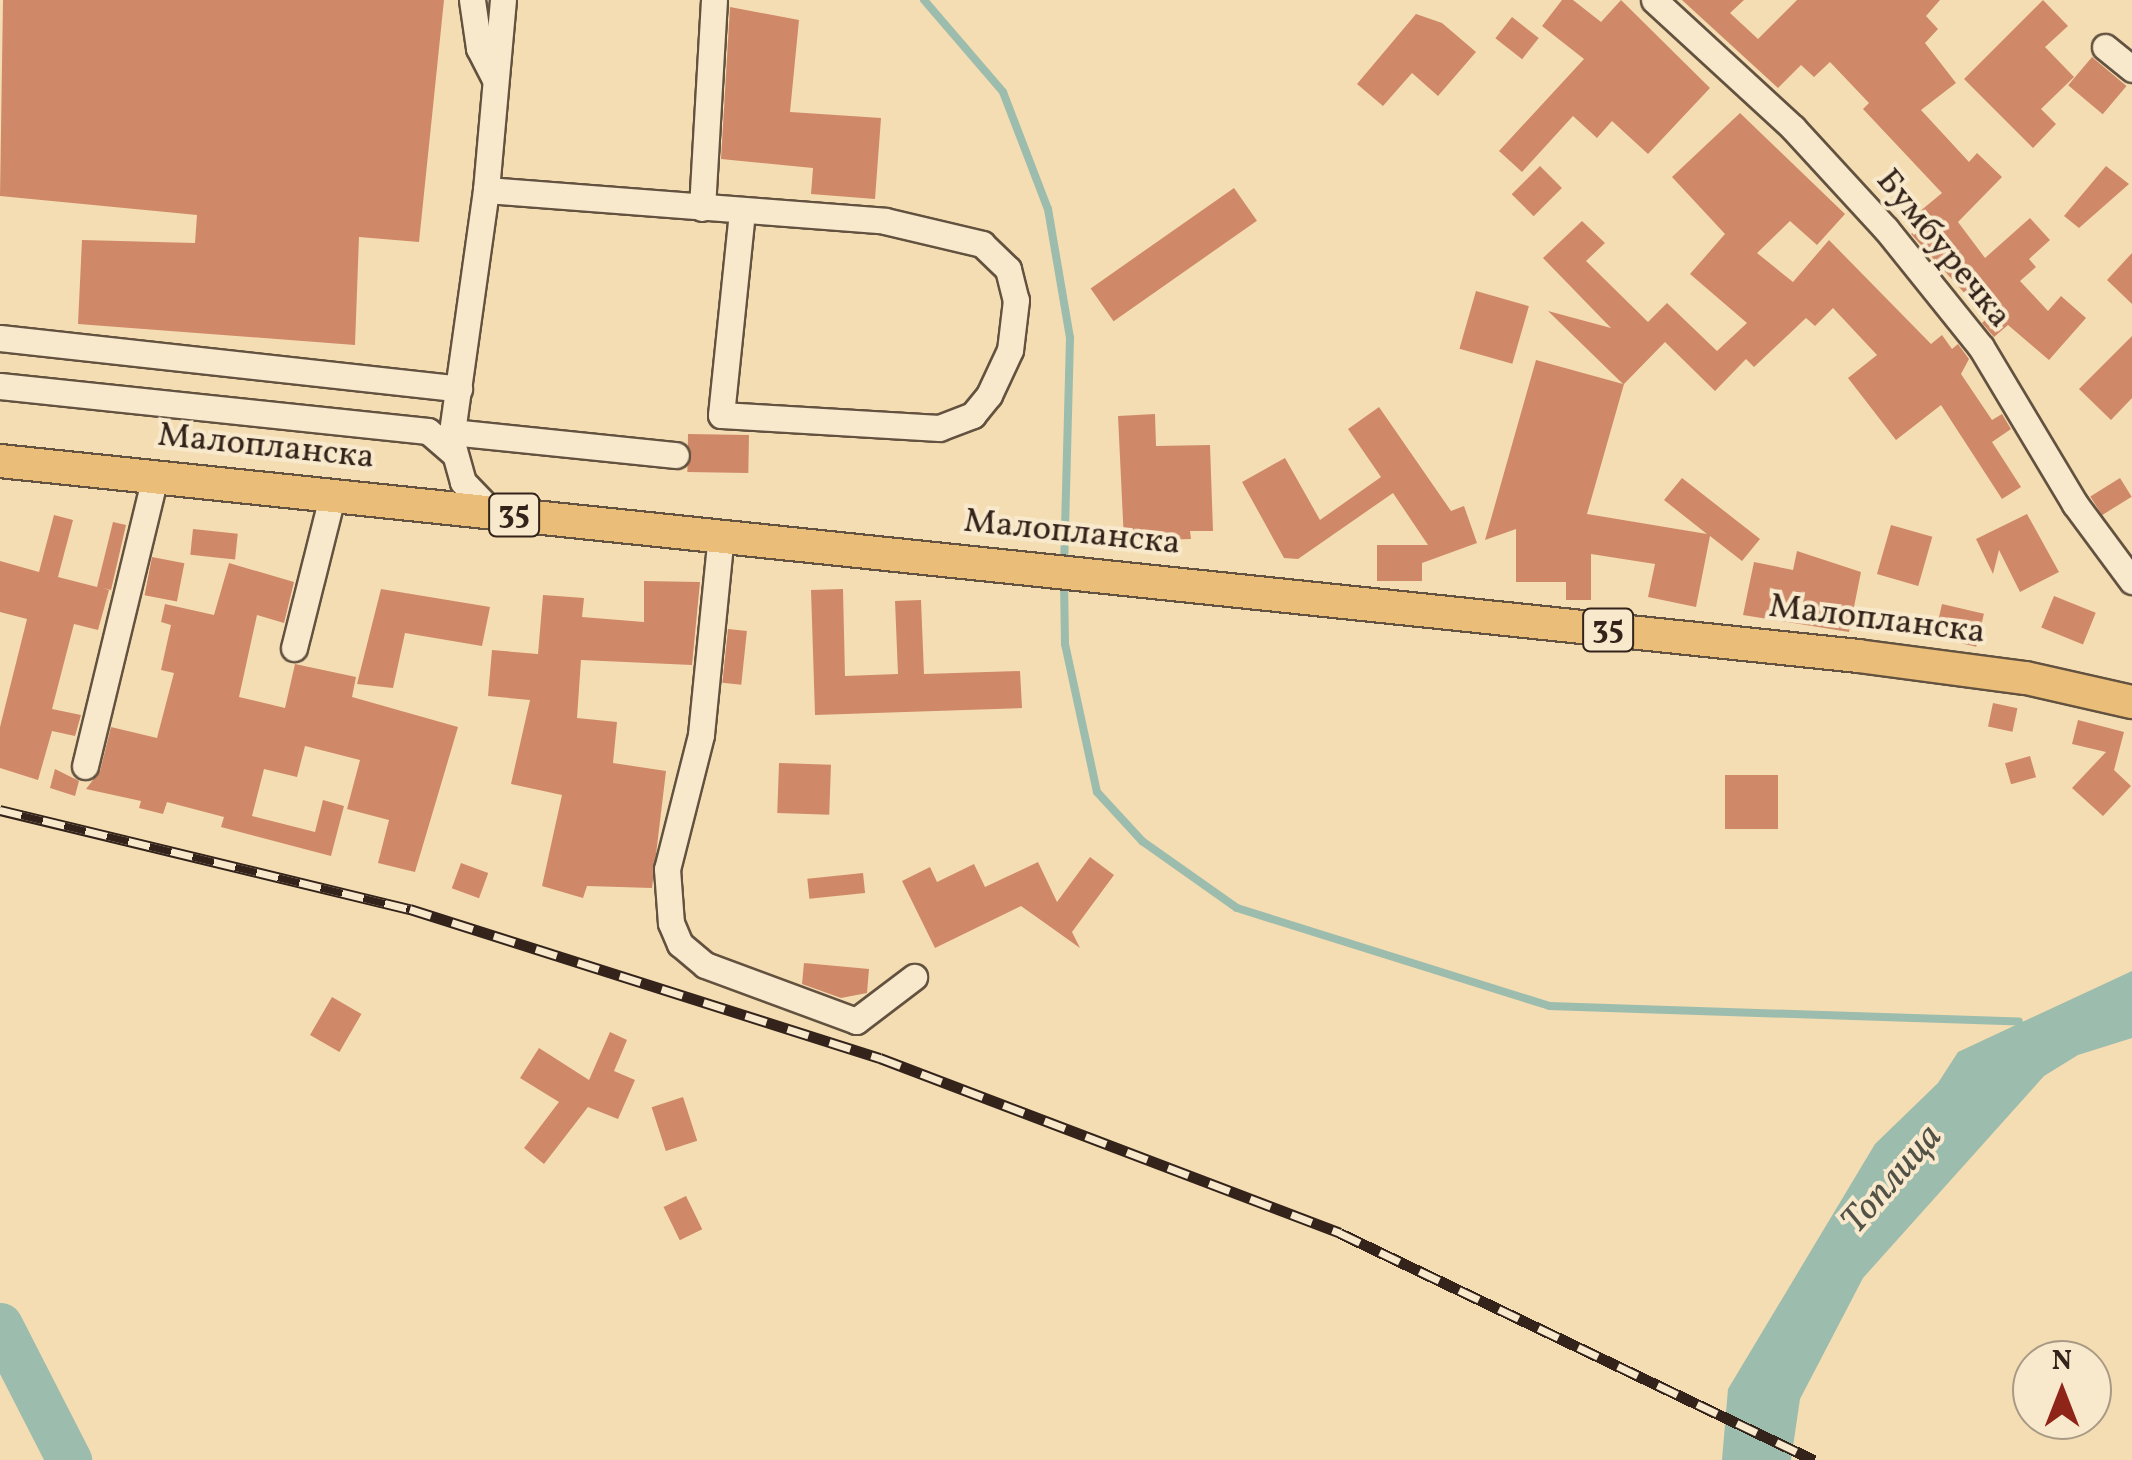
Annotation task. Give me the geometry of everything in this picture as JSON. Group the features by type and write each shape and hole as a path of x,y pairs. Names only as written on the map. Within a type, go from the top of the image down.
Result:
{"main road":[{"name":"Малопланска","path":"0,461 1858,656 2054,683 2132,702"}],"street":[{"path":"472,0 479,48 494,76"},
{"path":"492,512 462,482 453,443 486,190 503,0"},
{"path":"702,208 714,0"},
{"name":"Бумбуречка","path":"1654,0 1793,128 1886,229 1981,347 2076,504 2132,581"},
{"path":"2105,46 2132,70"},
{"path":"486,190 742,213 885,221 982,244 1008,270 1016,300 1010,350 989,395 973,415 939,428 721,415 742,213"},
{"path":"0,338 459,388"},
{"path":"0,386 428,431 453,443 676,455"},
{"path":"85,766 156,476"},
{"path":"294,648 333,493"},
{"path":"721,534 701,735 667,869 671,923 680,944 704,965 856,1021 914,976"}],"water":[{"path":"2132,971 2132,1038 2078,1055 2044,1076 1863,1278 1800,1399 1791,1460 1722,1460 1728,1389 1875,1144 1938,1083 1958,1052"}],"building":[{"path":"3,0 444,0 419,242 359,237 355,345 78,324 82,240 195,243 197,215 0,196"},
{"path":"1562,0 1573,0 1601,22 1621,0 1710,88 1648,154 1612,121 1597,138 1573,116 1522,172 1499,151 1584,59 1542,26"},
{"path":"1682,0 1744,0 1730,13 1758,39 1797,0 1940,0 1926,16 1938,29 1925,43 1956,83 1921,110 1969,162 1977,153 2002,177 1958,222 1985,258 2030,218 2050,240 2029,259 2036,267 2020,281 2048,311 2061,296 2086,318 2049,360 2008,325 1994,337 1982,323 1987,318 1911,234 1921,227 1913,217 1942,193 1863,109 1869,103 1830,62 1814,77 1801,65 1778,88"},
{"path":"2043,0 2068,26 2045,47 2074,77 2041,109 2056,124 2033,148 1964,79"},
{"path":"730,7 799,20 790,112 881,118 875,199 811,194 813,168 721,159"},
{"path":"1416,14 1442,23 1476,52 1438,96 1412,73 1383,106 1357,84"},
{"path":"1512,17 1539,38 1522,59 1495,38"},
{"path":"2092,57 2126,86 2103,114 2068,85"},
{"path":"1740,113 1845,214 1817,245 1790,221 1757,253 1793,282 1829,240 1931,344 1942,335 1952,349 1958,344 1969,359 1961,374 1992,420 2002,414 2011,429 1992,442 2021,487 2002,499 1941,405 1896,440 1848,378 1877,355 1833,308 1815,326 1806,318 1754,367 1746,359 1715,391 1665,342 1624,384 1587,514 1707,534 1664,500 1682,478 1760,539 1742,561 1710,536 1696,607 1648,597 1655,564 1591,554 1591,600 1566,600 1566,582 1516,582 1516,529 1485,540 1536,360 1623,384 1548,311 1611,328 1543,258 1582,221 1605,243 1586,261 1648,322 1667,303 1717,351 1747,323 1690,274 1725,234 1672,177"},
{"path":"1540,166 1562,188 1534,216 1512,194"},
{"path":"2106,166 2129,184 2079,228 2064,216"},
{"path":"1234,188 1257,221 1114,321 1091,288"},
{"path":"2132,253 2132,304 2107,280"},
{"path":"1476,291 1529,306 1512,364 1459,349"},
{"path":"2132,336 2132,398 2111,420 2079,389"},
{"path":"1379,407 1451,511 1464,506 1477,543 1422,563 1422,581 1377,581 1377,545 1428,545 1393,493 1298,559 1284,558 1242,482 1285,458 1320,520 1381,477 1348,429"},
{"path":"1155,414 1156,446 1210,445 1213,531 1190,531 1191,539 1124,541 1118,416"},
{"path":"688,434 749,435 748,473 687,472"},
{"path":"2120,478 2132,497 2102,515 2090,497"},
{"path":"2027,514 2059,572 2020,592 1999,550 1993,574 1976,539"},
{"path":"54,515 73,520 58,577 97,587 113,522 126,525 111,590 103,588 109,590 98,630 74,624 52,709 81,715 75,736 52,731 38,780 0,768 0,727 27,619 0,612 0,561 39,572"},
{"path":"1891,525 1932,537 1918,586 1877,574"},
{"path":"193,529 238,534 235,560 190,555"},
{"path":"1797,551 1861,572 1849,632 1743,615 1754,562 1793,570"},
{"path":"152,557 184,563 177,602 145,595"},
{"path":"229,563 294,582 284,623 257,615 239,697 285,708 295,664 356,677 352,697 458,727 415,872 378,863 389,820 347,809 360,760 305,746 297,777 264,769 252,816 315,832 323,800 344,806 331,856 221,827 224,817 167,802 163,814 139,808 141,801 86,789 100,771 111,727 157,738 174,673 161,670 171,625 161,622 165,604 214,615"},
{"path":"644,581 700,582 692,665 581,660 577,718 617,722 613,763 666,771 652,888 587,886 583,898 542,886 562,795 511,784 530,700 488,696 492,650 538,654 543,595 584,598 582,617 644,622"},
{"path":"381,589 490,607 482,646 405,633 393,688 357,684"},
{"path":"843,589 845,676 898,674 895,601 921,600 924,674 1020,671 1022,708 815,715 811,590"},
{"path":"2054,596 2096,613 2083,644 2041,628"},
{"path":"1942,604 1984,614 1976,647 1934,637"},
{"path":"728,629 747,631 741,685 722,683"},
{"path":"1993,703 2017,708 2012,732 1988,726"},
{"path":"2078,720 2124,732 2114,770 2131,786 2103,816 2072,788 2106,752 2072,744"},
{"path":"2030,756 2036,777 2011,784 2005,763"},
{"path":"779,763 831,765 829,815 777,813"},
{"path":"55,769 79,781 75,796 50,788"},
{"path":"1725,775 1778,775 1778,829 1725,829"},
{"path":"1090,857 1114,875 1072,932 1080,948 1021,906 935,948 902,881 930,867 937,882 974,864 985,887 1038,862 1057,902"},
{"path":"461,863 488,873 479,898 452,888"},
{"path":"863,873 865,893 809,899 807,879"},
{"path":"804,963 869,969 867,993 841,998 802,984"},
{"path":"332,997 361,1014 339,1052 310,1035"},
{"path":"610,1032 627,1040 614,1071 635,1080 618,1119 588,1107 544,1164 524,1148 559,1102 520,1078 539,1048 589,1080"},
{"path":"683,1097 697,1141 666,1151 652,1107"},
{"path":"686,1196 702,1229 680,1240 664,1207"}],"waterway":[{"path":"924,0 1003,92 1048,209 1070,338 1064,566"},
{"path":"1064,580 1065,644 1097,792 1142,841 1237,908 1549,1006 2019,1022"},
{"name":"Топлица","path":"0,1325 69,1460"}],"railway":[{"path":"0,810 410,909 880,1058 1340,1233 1814,1460"}]}
